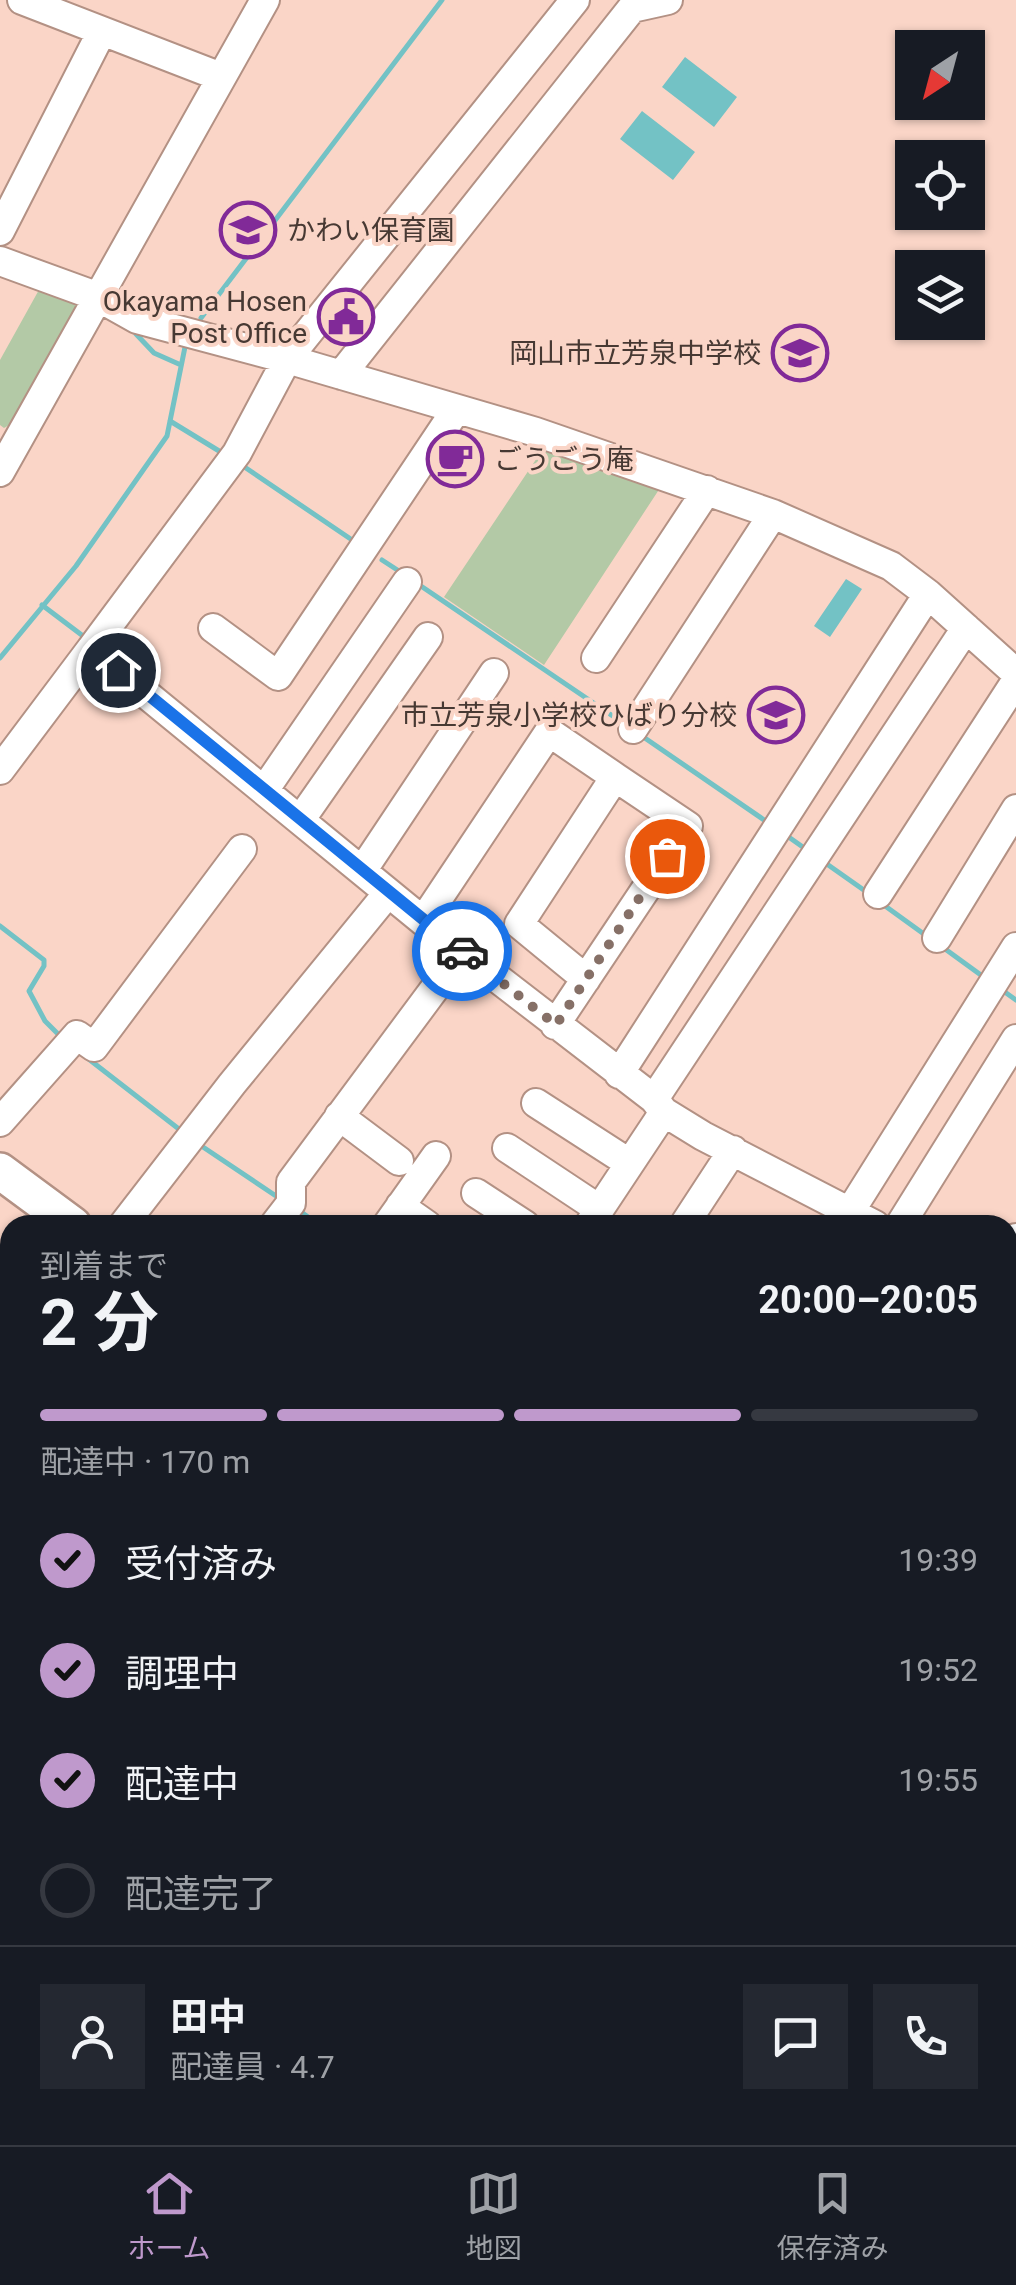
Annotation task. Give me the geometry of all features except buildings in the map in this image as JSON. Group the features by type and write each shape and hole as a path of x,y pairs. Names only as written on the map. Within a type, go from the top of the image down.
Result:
{"main road":[{"path":"0,1172 59,1215"}],"street":[{"path":"0,472 265,0"},
{"path":"0,770 237,453 288,359 575,0"},
{"path":"341,374 632,8 666,1"},
{"path":"38,3 221,78"},
{"path":"0,232 102,31"},
{"path":"0,261 96,296 136,320 288,359 536,432 707,490 773,514 890,566 928,594 1016,677 878,894"},
{"path":"213,628 278,676 456,410"},
{"path":"596,658 707,490"},
{"path":"633,728 773,514"},
{"path":"268,785 407,582"},
{"path":"619,1074 928,594"},
{"path":"507,1148 592,1210 812,857 966,628"},
{"path":"304,815 428,637"},
{"path":"91,650 268,785 365,866 388,893 659,1105 733,1150 856,1215"},
{"path":"365,866 494,673"},
{"path":"424,921 549,732 688,826 556,1025"},
{"path":"586,979 519,924 616,776"},
{"path":"938,938 1016,809"},
{"path":"775,832 812,857"},
{"path":"0,1122 77,1035 94,1047 242,849"},
{"path":"131,1215 388,893"},
{"path":"856,1202 1016,947"},
{"path":"285,1212 291,1182 447,972"},
{"path":"906,1215 1016,1039"},
{"path":"536,1103 622,1158"},
{"path":"339,1116 398,1161"},
{"path":"691,1215 733,1150"},
{"path":"393,1215 436,1156"},
{"path":"476,1193 509,1215"}],"green space":[{"path":"40,288 86,303 11,424 4,428 0,425 0,360"},
{"path":"545,446 662,485 544,665 444,597"}],"water":[{"path":"685,57 737,97 714,127 662,87"},
{"path":"642,111 695,152 673,180 620,139"},
{"path":"846,579 862,589 830,637 814,626"}],"waterway":[{"path":"201,318 442,0"},
{"path":"137,328 136,334 154,353 181,365"},
{"path":"0,658 76,566 167,436 185,347"},
{"path":"170,421 224,454"},
{"path":"240,464 358,544"},
{"path":"382,560 402,573"},
{"path":"415,582 626,725"},
{"path":"42,605 87,639"},
{"path":"639,734 770,824"},
{"path":"783,833 807,850"},
{"path":"824,862 868,893"},
{"path":"881,903 928,937"},
{"path":"0,926 44,960 29,991 45,1021 62,1038"},
{"path":"941,946 985,978"},
{"path":"1002,990 1016,1000"},
{"path":"86,1057 184,1133"},
{"path":"197,1143 279,1198"},
{"path":"297,1209 305,1215"}],"way so far":[{"path":"462,951 556,1025 667,856"}],"place":[{"name":"かわい保育園","path":"248,230"},
{"name":"Okayama Hosen Post Office","path":"346,317"},
{"name":"岡山市立芳泉中学校","path":"800,353"},
{"name":"ごうごう庵","path":"455,459"},
{"name":"市立芳泉小学校ひばり分校","path":"776,715"}],"route":[{"path":"118,670 462,951"}]}
